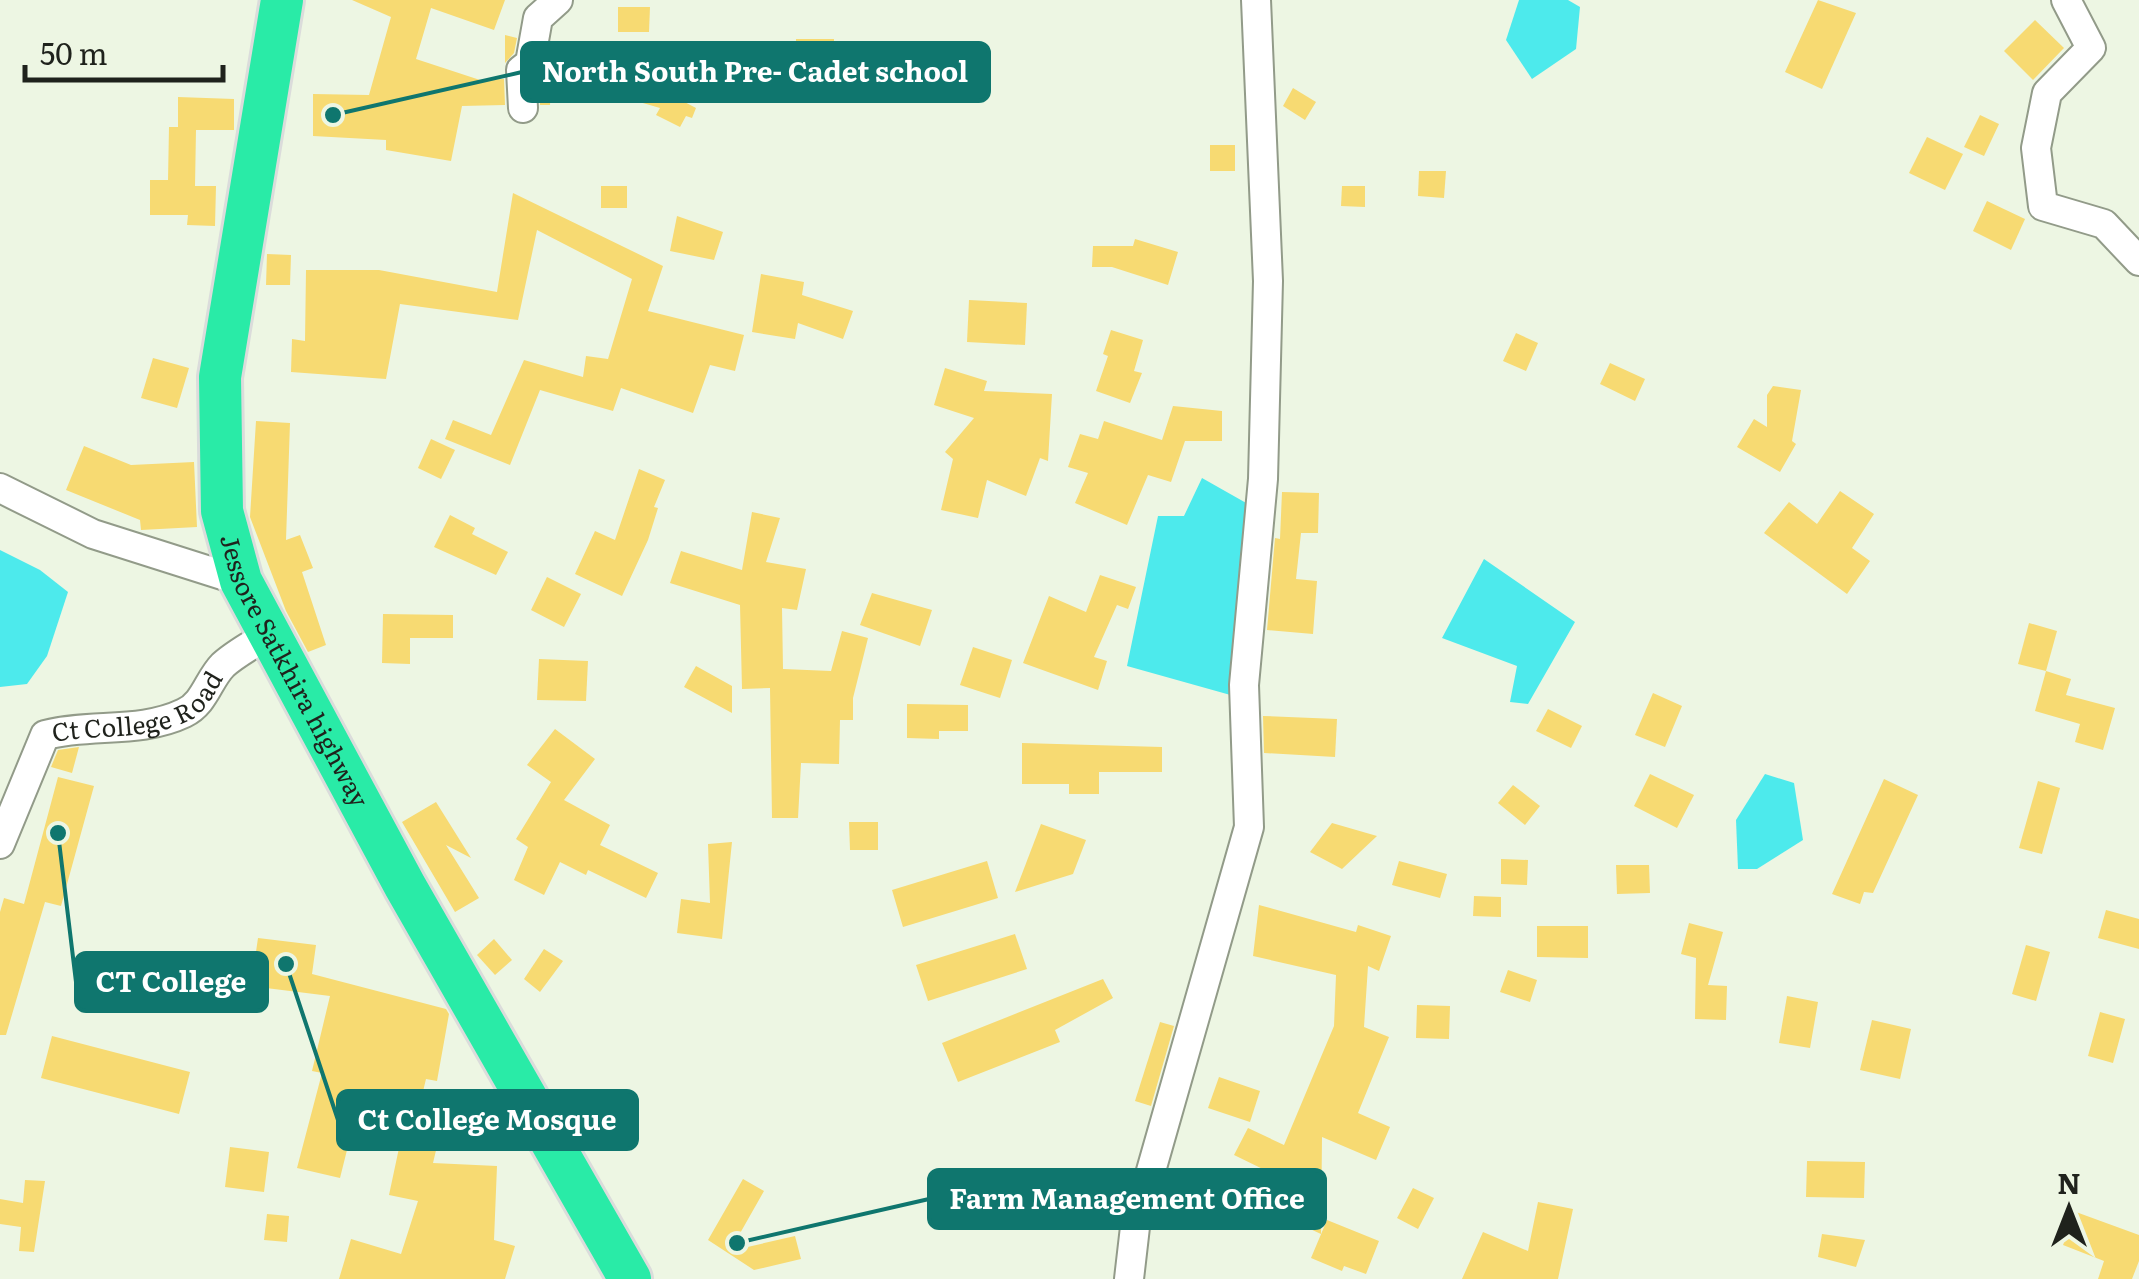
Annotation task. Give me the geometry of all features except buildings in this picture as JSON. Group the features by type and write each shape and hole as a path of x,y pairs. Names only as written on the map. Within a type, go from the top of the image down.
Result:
{"highway":[{"name":"Jessore Satkhira highway","path":"282,0 220,377 222,510 241,581 268,634 621,1276"}],"street":[{"path":"523,108 521,70 530,63 538,18 558,0"},
{"path":"1129,1279 1135,1228 1249,827 1244,685 1263,479 1268,280 1256,0"},
{"path":"2066,0 2091,48 2047,93 2036,148 2043,206 2104,224 2139,262"},
{"path":"0,488 93,534 241,581"},
{"name":"Ct College Road","path":"0,844 45,735 112,725 142,728 187,712 206,694 222,666 268,634"}],"water":[{"path":"1519,0 1568,0 1580,7 1576,49 1532,79 1506,40"},
{"path":"1202,478 1255,508 1234,696 1127,666 1158,516 1184,516"},
{"path":"0,550 40,570 68,592 47,656 27,684 0,687"},
{"path":"1484,559 1575,622 1528,704 1510,702 1517,666 1442,638"},
{"path":"1765,774 1794,783 1803,840 1757,869 1738,869 1736,820"}],"place":[{"name":"North South Pre- Cadet school","path":"333,115"},
{"name":"CT College","path":"58,833"},
{"name":"Ct College Mosque","path":"286,964"},
{"name":"Farm Management Office","path":"737,1243"}]}
